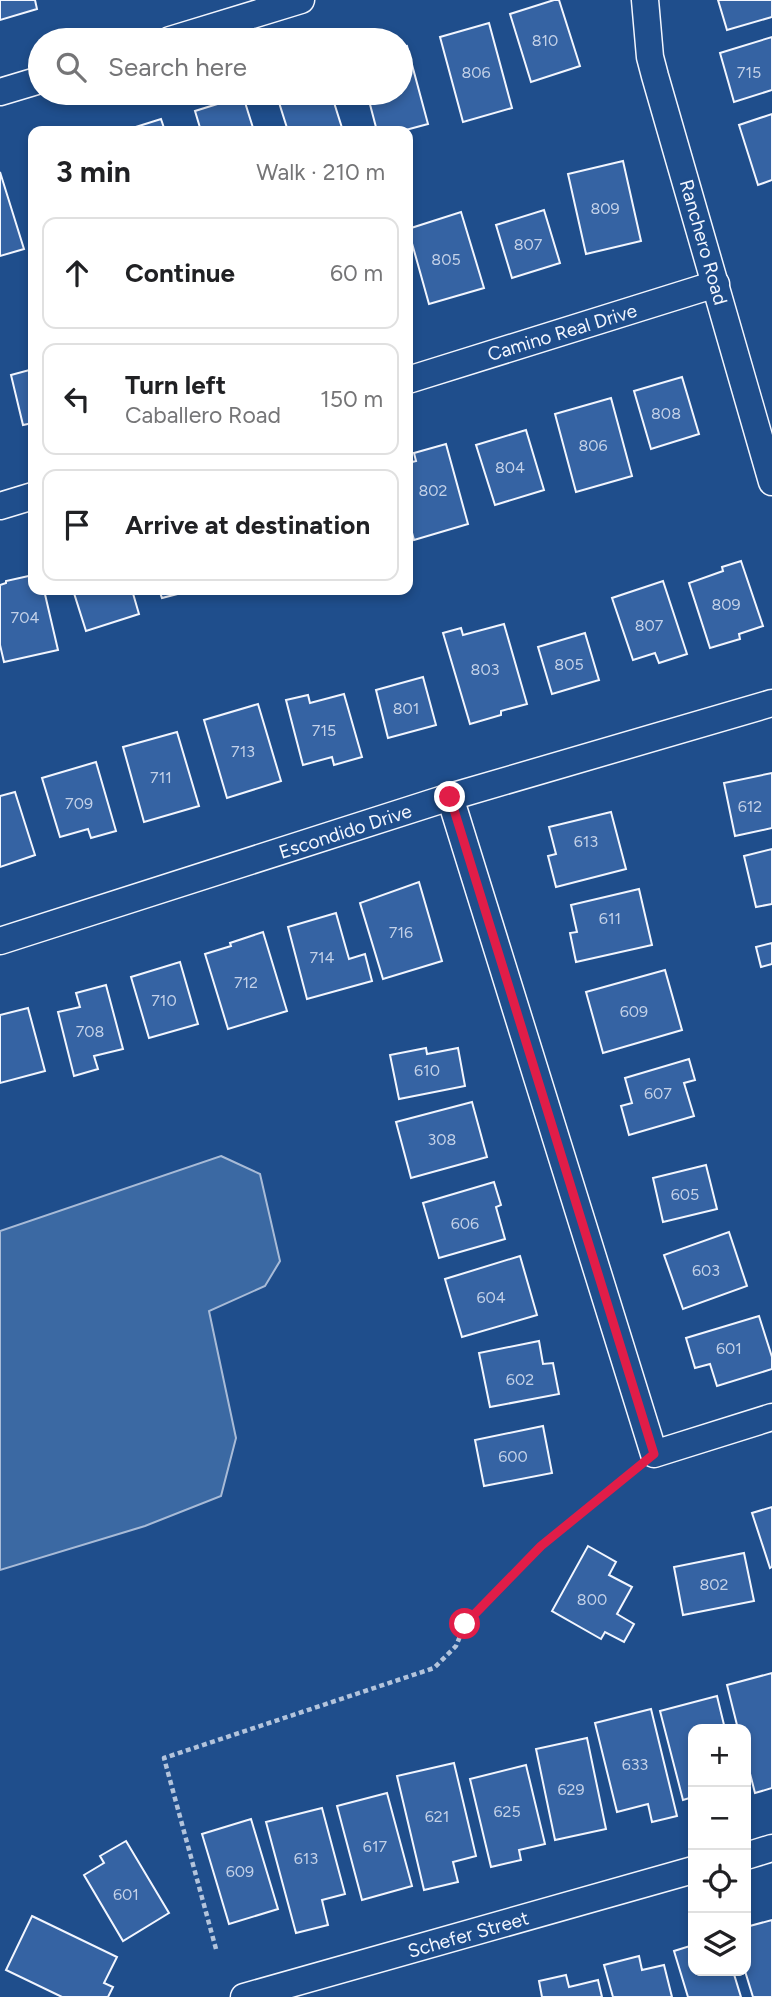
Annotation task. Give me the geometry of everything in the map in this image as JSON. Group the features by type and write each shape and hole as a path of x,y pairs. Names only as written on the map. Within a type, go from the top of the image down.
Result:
{"street":[{"path":"209,28 301,0"},
{"name":"Ranchero Road","path":"645,0 650,57 655,76 772,482"},
{"path":"0,92 28,84"},
{"name":"Camino Real Drive","path":"413,378 716,284"},
{"path":"0,506 28,498"},
{"name":"Escondido Drive","path":"0,941 450,797 772,703"},
{"path":"450,797 654,1454 772,1416"},
{"path":"751,1854 772,1848"},
{"name":"Schefer Street","path":"244,1997 688,1871"}],"path":[{"path":"216,1949 164,1758 434,1668 456,1646 465,1624 541,1546 654,1454"}],"water":[{"path":"221,1156 260,1174 280,1261 265,1286 209,1311 236,1438 221,1496 145,1526 0,1570 0,1231"}],"building":[{"path":"0,0 35,0 37,9 0,20"},
{"path":"559,0 580,66 531,82 510,14"},
{"path":"718,0 772,0 772,17 727,30"},
{"path":"489,23 512,108 463,122 440,37"},
{"path":"772,37 772,90 734,102 720,53"},
{"path":"413,68 428,124 413,128 376,126 370,105 413,105"},
{"path":"214,105 246,105 252,126 200,126 195,111"},
{"path":"280,105 335,105 341,126 286,126"},
{"path":"772,114 772,180 758,185 739,125"},
{"path":"161,119 163,126 139,126"},
{"path":"623,161 641,241 586,254 568,174"},
{"path":"0,172 24,249 0,256"},
{"path":"544,210 560,263 512,278 496,225"},
{"path":"461,212 484,288 429,304 413,247 413,227"},
{"path":"28,370 28,424 23,425 11,375"},
{"path":"682,377 699,434 651,449 634,391"},
{"path":"611,398 632,476 576,492 555,414"},
{"path":"526,430 544,490 495,505 476,445"},
{"path":"446,444 468,524 414,540 414,453"},
{"path":"741,561 763,626 739,634 740,639 710,648 689,583 723,571 722,567"},
{"path":"28,576 28,595 45,595 58,650 4,662 0,645 0,585"},
{"path":"663,581 687,654 659,663 655,653 633,660 612,598"},
{"path":"75,595 133,595 139,614 86,631"},
{"path":"504,624 527,704 470,724 443,633 461,628 463,635"},
{"path":"585,633 599,680 552,694 538,647"},
{"path":"423,677 436,725 388,738 376,690"},
{"path":"344,694 362,757 334,765 332,757 303,765 286,700 308,695 310,703"},
{"path":"258,704 281,781 227,798 204,720"},
{"path":"177,732 199,806 144,822 123,747"},
{"path":"96,762 116,831 91,838 88,829 60,837 42,778"},
{"path":"772,773 772,828 735,836 724,783"},
{"path":"15,792 35,855 0,867 0,796"},
{"path":"611,812 626,869 556,887 548,856 556,854 549,827"},
{"path":"772,849 772,904 756,907 744,856"},
{"path":"419,882 442,961 383,979 360,903"},
{"path":"639,889 652,945 576,962 570,933 577,932 571,905"},
{"path":"336,913 349,959 365,954 372,981 307,999 288,927"},
{"path":"263,932 287,1011 228,1029 205,954"},
{"path":"772,943 772,964 761,967 756,947"},
{"path":"180,962 198,1024 149,1038 131,977"},
{"path":"665,970 682,1030 603,1053 586,992"},
{"path":"106,985 123,1049 94,1056 98,1069 74,1076 58,1012 80,1007 76,993"},
{"path":"28,1008 45,1071 0,1083 0,1015"},
{"path":"426,1048 427,1054 458,1048 465,1086 399,1099 390,1055"},
{"path":"689,1059 695,1080 684,1083 694,1116 629,1135 621,1106 632,1103 625,1078"},
{"path":"472,1102 487,1157 411,1178 396,1122"},
{"path":"706,1165 717,1209 663,1222 653,1178"},
{"path":"494,1182 501,1205 496,1207 505,1239 439,1258 423,1203"},
{"path":"729,1232 747,1286 683,1309 664,1255"},
{"path":"520,1256 537,1315 462,1337 445,1279"},
{"path":"759,1316 772,1357 772,1369 717,1386 710,1364 695,1368 686,1338"},
{"path":"539,1341 543,1364 553,1363 559,1394 490,1407 479,1353"},
{"path":"543,1426 552,1473 484,1486 475,1440"},
{"path":"772,1507 772,1567 770,1568 752,1513"},
{"path":"588,1546 616,1562 609,1575 632,1587 617,1614 634,1624 624,1642 605,1632 601,1639 552,1611"},
{"path":"744,1553 754,1601 683,1615 674,1567"},
{"path":"772,1673 772,1788 755,1793 751,1777 751,1724 737,1724 727,1685"},
{"path":"717,1696 724,1724 688,1724 688,1798 683,1800 660,1711"},
{"path":"651,1709 677,1816 652,1822 648,1804 617,1812 595,1723"},
{"path":"587,1738 606,1829 555,1840 536,1749"},
{"path":"454,1763 476,1856 453,1862 458,1882 424,1890 397,1776"},
{"path":"526,1765 545,1844 519,1850 521,1860 491,1867 470,1779"},
{"path":"387,1793 412,1886 362,1900 337,1806"},
{"path":"322,1808 345,1894 322,1900 328,1925 296,1933 266,1822"},
{"path":"251,1819 278,1909 229,1924 202,1834"},
{"path":"126,1841 169,1913 123,1941 84,1875 104,1863 100,1856"},
{"path":"32,1916 117,1957 104,1983 113,1987 108,1997 62,1997 6,1970"},
{"path":"772,1920 772,1997 753,1997 747,1976 751,1976 751,1926"},
{"path":"688,1947 688,1976 735,1976 741,1997 688,1997 674,1951"},
{"path":"639,1956 642,1970 664,1965 672,1997 613,1997 604,1965"},
{"path":"566,1975 569,1987 598,1980 602,1997 542,1997 539,1981"}],"route":[{"path":"450,797 654,1454 541,1546 465,1624"}]}
